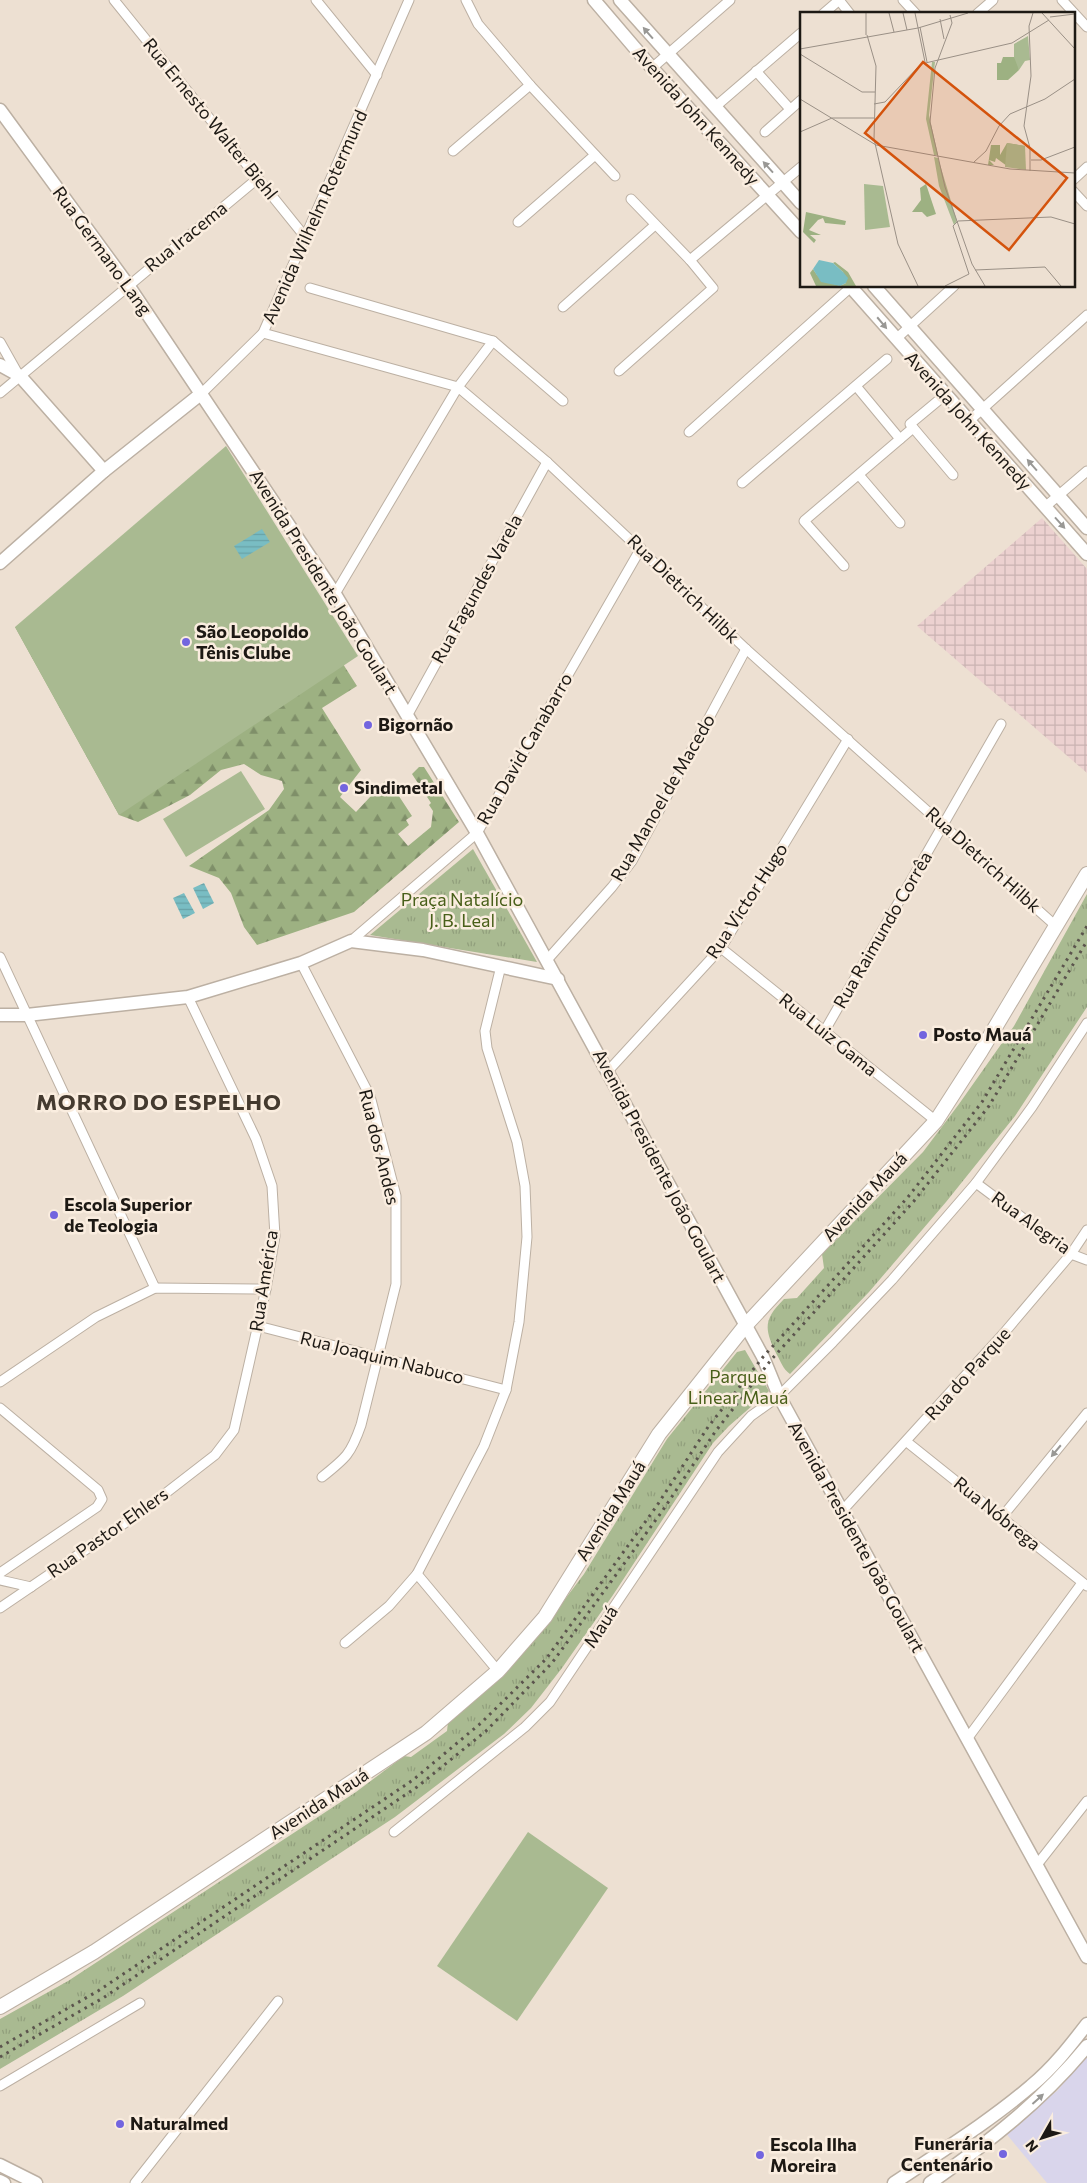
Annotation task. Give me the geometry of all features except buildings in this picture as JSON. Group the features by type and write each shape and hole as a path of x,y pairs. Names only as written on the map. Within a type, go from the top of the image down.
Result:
{"main road":[{"name":"Avenida Mauá","path":"0,2006 94,1952 426,1734 498,1671 545,1616 659,1434 745,1326 936,1121 981,1052 1087,874"}],"street":[{"name":"Rua Ernesto Walter Biehl","path":"114,0 306,238"},
{"path":"316,0 377,76"},
{"name":"Avenida Wilhelm Rotermund","path":"0,562 104,471 202,393 263,333 409,0"},
{"path":"466,0 478,24 530,85 615,176"},
{"name":"Avenida John Kennedy","path":"594,0 652,68 800,231"},
{"name":"Avenida John Kennedy","path":"620,0 800,202"},
{"path":"652,68 730,0"},
{"path":"825,12 839,0 848,12"},
{"path":"903,0 914,12"},
{"path":"979,12 993,0"},
{"path":"1062,0 1073,12"},
{"path":"1074,13 1087,27"},
{"path":"715,107 800,34"},
{"path":"756,71 790,109"},
{"path":"453,150 530,85"},
{"path":"765,132 800,101"},
{"name":"Rua Germano Lang","path":"2,116 128,285 202,393"},
{"path":"518,222 595,155"},
{"path":"690,260 800,168"},
{"path":"1074,179 1087,168"},
{"name":"Rua Iracema","path":"0,393 257,179"},
{"path":"1074,192 1087,206"},
{"path":"619,371 713,288 690,260 631,199"},
{"path":"563,306 655,224"},
{"path":"310,288 494,341 563,401"},
{"path":"689,432 850,288"},
{"name":"Avenida John Kennedy","path":"852,288 1087,554"},
{"name":"Avenida John Kennedy","path":"876,288 1087,528"},
{"path":"896,339 952,288"},
{"path":"969,422 1087,315"},
{"name":"Rua Dietrich Hilbk","path":"263,333 458,387 547,462 641,548 746,649 1057,926"},
{"path":"335,594 458,387 494,341"},
{"path":"0,342 20,376 104,471"},
{"path":"742,483 887,360"},
{"path":"0,365 20,376"},
{"path":"856,386 900,439"},
{"name":"Avenida Presidente João Goulart","path":"202,393 335,594 477,833 763,1357 779,1396 1087,1958"},
{"path":"945,395 910,424 953,475"},
{"path":"844,566 804,521 913,428"},
{"name":"Rua Fagundes Varela","path":"407,716 547,462"},
{"path":"1045,507 1087,471"},
{"path":"858,475 900,523"},
{"name":"Rua David Canabarro","path":"350,940 477,833 641,548"},
{"name":"Rua Manoel de Macedo","path":"547,960 612,887 632,861 746,649"},
{"name":"Rua Raimundo Corrêa","path":"824,1032 1001,724"},
{"name":"Rua Victor Hugo","path":"608,1071 721,948 848,739"},
{"path":"0,1015 27,1015 188,997 300,963 350,940 423,950 558,979"},
{"name":"Rua Luiz Gama","path":"721,948 936,1121"},
{"path":"0,957 155,1288"},
{"name":"Rua dos Andes","path":"300,963 370,1096 396,1196 396,1284 354,1446 346,1458 322,1477"},
{"path":"345,1643 389,1606 417,1574 484,1446 506,1390 519,1322 527,1237 525,1186 518,1142 487,1048 486,1031 501,966"},
{"name":"Rua América","path":"188,997 256,1139 272,1186 275,1236 258,1326 234,1430 215,1455"},
{"path":"779,1396 892,1280 976,1183 1032,1107 1087,1023"},
{"name":"Rua Alegria","path":"976,1183 1070,1254 1087,1260"},
{"name":"Rua do Parque","path":"842,1511 907,1442 1004,1333 1070,1254 1087,1230"},
{"path":"0,1382 96,1317 155,1288 266,1288"},
{"name":"Rua Joaquim Nabuco","path":"258,1326 506,1390"},
{"name":"Mauá","path":"394,1832 525,1727 550,1702 718,1452 751,1416 779,1396"},
{"path":"0,1408 98,1490 102,1499 97,1507 0,1573"},
{"path":"1002,1516 1087,1414"},
{"name":"Rua Nóbrega","path":"907,1442 1085,1584"},
{"name":"Rua Pastor Ehlers","path":"0,1608 144,1510 215,1455"},
{"path":"417,1574 498,1671"},
{"path":"0,1580 30,1587"},
{"path":"967,1739 1085,1584"},
{"path":"1036,1866 1087,1801"},
{"path":"135,2183 278,2001"},
{"path":"0,2086 140,2003"},
{"path":"930,2183 1037,2100 1068,2059 1087,2024"},
{"path":"894,2183 962,2138 1087,2046"},
{"path":"995,2113 1005,2126"},
{"path":"962,2138 973,2151"},
{"path":"0,2165 36,2183"},
{"path":"0,2181 4,2183"}],"shaded area":[{"path":"1042,518 1087,569 1087,773 917,626"},
{"path":"1087,2055 1087,2183 1047,2183 1004,2131 1057,2091"}],"green space":[{"name":"São Leopoldo Tênis Clube","path":"226,446 358,656 119,815 15,627"},
{"path":"15,627 331,645 357,686 322,708 361,770 340,797 356,812 385,781 389,781 412,816 406,820 409,825 398,834 408,846 431,827 433,811 429,805 431,803 412,774 419,767 424,767 459,822 354,912 257,945 244,927 231,893 219,878 189,866 269,810 284,789 282,781 261,775 244,764 221,770 190,795 138,822 119,815"},
{"path":"241,771 265,809 186,857 163,819"},
{"name":"Praça Natalício J. B. Leal","path":"473,849 537,962 370,935"},
{"name":"Parque Linear Mauá","path":"1087,894 1087,1007 1015,1116 946,1202 869,1292 790,1374 782,1365 770,1338 768,1325 772,1313 784,1299 797,1298 824,1268 822,1254 923,1152 1014,1026"},
{"name":"Parque Linear Mauá","path":"745,1350 769,1391 729,1426 713,1443 613,1595 562,1668 531,1708 504,1734 395,1817 123,1996 0,2069 0,2019 68,1981 356,1792 404,1756 411,1757 447,1731 448,1722 538,1635 584,1574 667,1439 737,1352"},
{"path":"528,1832 608,1888 517,2021 437,1966"}],"water":[{"path":"262,529 270,542 242,559 234,546"},
{"path":"204,883 214,903 203,909 193,888"},
{"path":"184,893 195,913 183,919 173,898"}],"railway":[{"path":"0,2047 98,1991 413,1780 481,1723 546,1659 656,1507 708,1427 763,1357 908,1197 982,1102 1087,926"},
{"path":"0,2057 103,1998 417,1787 486,1731 552,1663 663,1510 715,1432 771,1360 914,1201 989,1106 1087,941"}],"place":[{"name":"São Leopoldo Tênis Clube","path":"186,642"},
{"name":"Bigornão","path":"368,725"},
{"name":"Sindimetal","path":"344,788"},
{"name":"Posto Mauá","path":"923,1035"},
{"name":"Escola Superior de Teologia","path":"54,1215"},
{"name":"Naturalmed","path":"120,2124"},
{"name":"Funerária Centenário","path":"1003,2154"},
{"name":"Escola Ilha Moreira","path":"760,2155"}],"district":[{"name":"MORRO DO ESPELHO","path":"159,1102"}]}
